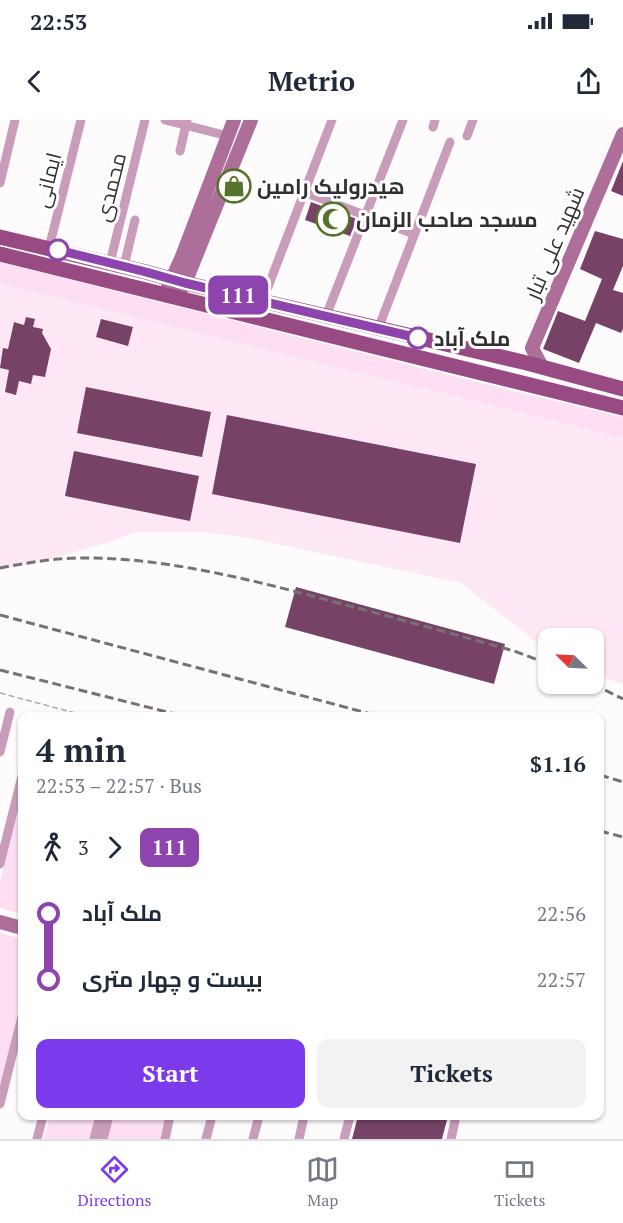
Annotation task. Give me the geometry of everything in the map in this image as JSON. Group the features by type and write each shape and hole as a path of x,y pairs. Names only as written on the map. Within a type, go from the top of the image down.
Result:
{"main road":[{"path":"0,237 117,265 174,288 623,408"},
{"path":"0,254 174,288 263,300 623,387"}],"street":[{"path":"0,183 15,120"},
{"name":"ایمانی","path":"49,248 81,120"},
{"name":"محمدی","path":"117,265 145,120"},
{"path":"165,120 186,122 228,136"},
{"path":"174,288 181,259 234,120"},
{"path":"174,288 251,120"},
{"path":"263,300 332,120"},
{"path":"326,316 403,120"},
{"path":"467,136 474,120"},
{"path":"180,151 186,122"},
{"name":"شهید علی تبار","path":"542,367 532,348 623,134"},
{"path":"378,329 450,142"},
{"path":"304,192 414,234"},
{"path":"117,265 135,220"},
{"path":"0,752 10,712"},
{"path":"0,864 18,792"},
{"path":"0,922 18,927"},
{"path":"0,1104 18,1032"},
{"path":"37,1139 42,1120"},
{"path":"94,1139 99,1120"},
{"path":"103,1139 108,1120"},
{"path":"165,1139 169,1120"},
{"path":"206,1139 211,1120"},
{"path":"253,1139 258,1120"},
{"path":"298,1139 303,1120"},
{"path":"344,1139 349,1120"},
{"path":"451,1139 455,1120"}],"path":[{"path":"0,693 71,712"}],"shaded area":[{"path":"0,262 623,417 623,438 0,284"},
{"path":"0,284 623,438 623,684 604,678 604,628 538,628 538,643 461,583 249,538 204,532 135,532 110,542 0,570"},
{"path":"18,811 18,913 0,908 0,882"},
{"path":"0,933 18,938 18,1012 0,1089"},
{"path":"49,1120 165,1120 160,1139 44,1139"}],"building":[{"path":"623,161 623,196 611,191"},
{"name":"مسجد صاحب الزمان","path":"311,202 357,219 350,236 305,220"},
{"path":"595,231 623,239 623,266 613,290 623,293 623,329 621,333 596,323 579,363 543,349 558,311 585,321 602,279 580,269"},
{"path":"26,317 35,319 33,327 43,329 42,333 51,349 45,377 33,375 31,384 19,381 16,395 5,392 9,370 0,368 3,348 8,349 14,322 24,325"},
{"path":"101,319 133,327 128,346 96,337"},
{"path":"86,387 211,412 202,457 77,433"},
{"path":"227,415 476,464 460,543 212,494"},
{"path":"74,451 199,476 190,521 65,496"},
{"path":"296,587 505,644 494,684 285,627"},
{"path":"357,1120 447,1120 442,1139 352,1139"}],"railway":[{"path":"0,568 82,558 180,566 311,596 514,651 538,660"},
{"path":"0,615 363,712"},
{"path":"0,670 167,712"},
{"path":"604,690 623,699"},
{"path":"604,776 623,782"},
{"path":"604,832 623,837"}],"bus line":[{"name":"111","path":"58,250 185,283 418,338"}],"place":[{"name":"هیدرولیک رامین","path":"234,186"},
{"name":"مسجد صاحب الزمان","path":"333,219"},
{"name":"ملک آباد","path":"418,338"}]}
